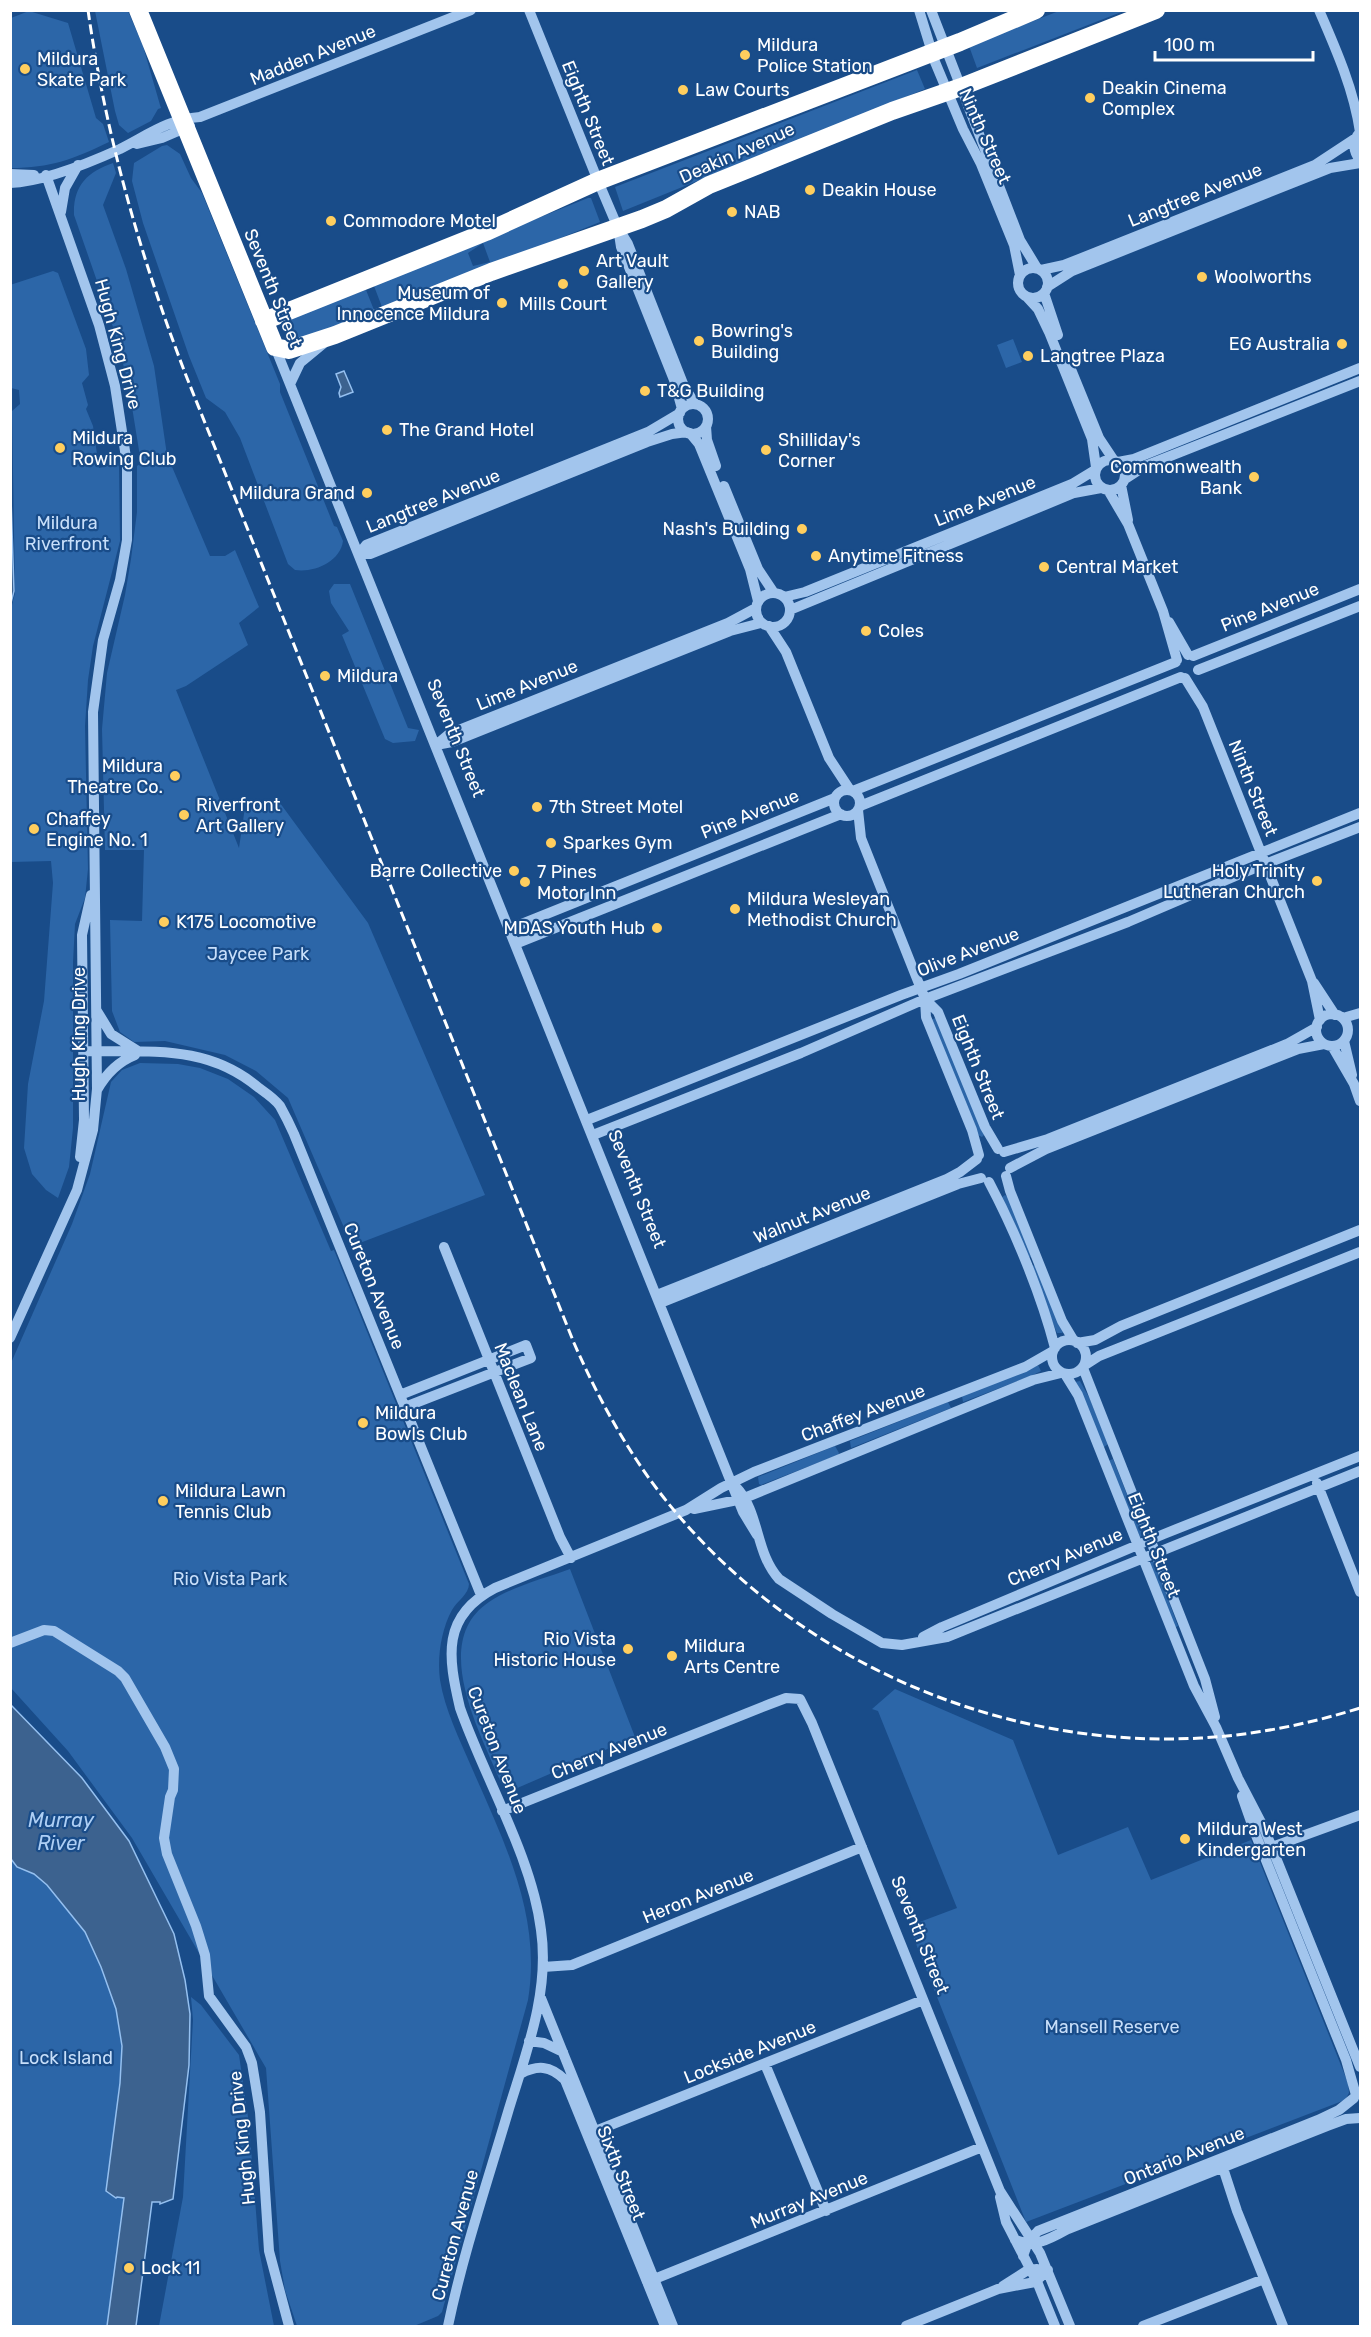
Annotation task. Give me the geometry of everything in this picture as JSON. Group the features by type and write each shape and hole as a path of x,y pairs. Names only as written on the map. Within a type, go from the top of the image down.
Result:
{"highway":[{"name":"Seventh Street","path":"138,10 190,122 275,347"},
{"name":"Deakin Avenue","path":"264,321 486,232 598,181 1036,10"},
{"name":"Deakin Avenue","path":"275,347 289,350 334,335 522,260 618,228 666,209 709,185 892,111 954,90 1156,10"}],"street":[{"name":"Madden Avenue","path":"190,122 471,10"},
{"name":"Eighth Street","path":"529,10 598,181 618,228 628,244 684,386 695,404"},
{"name":"Ninth Street","path":"919,10 939,49 954,90 1020,240 1039,269"},
{"name":"Ninth Street","path":"931,10 939,49 954,90 963,129 974,148 1014,245 1020,275"},
{"path":"1319,10 1338,53 1351,93 1358,135 1354,149 1360,161"},
{"path":"1351,93 1360,106"},
{"path":"10,183 46,176 190,122"},
{"name":"Langtree Avenue","path":"1039,269 1064,265 1315,165 1358,135"},
{"name":"Langtree Avenue","path":"1046,290 1072,271 1330,168 1360,161"},
{"name":"Hugh King Drive","path":"61,216 65,188 78,165"},
{"path":"10,174 46,176"},
{"name":"Hugh King Drive","path":"10,1338 77,1190 93,1130 97,1091 93,712 103,640 120,580 127,540 127,464 115,386 105,347 46,176"},
{"name":"Eighth Street","path":"618,228 621,247 674,380 681,411"},
{"path":"1128,524 1123,482 1124,469 1099,438 1055,330 1046,290 1047,278 1039,269 1027,269 1020,275 1018,287 1038,309 1092,439 1096,468 1095,480 1104,489 1128,524 1163,611 1177,672 1190,675 1198,662 1191,655 1163,611"},
{"path":"1027,297 1036,297 1046,290"},
{"name":"Deakin Avenue","path":"290,384 303,359 334,335"},
{"name":"Seventh Street","path":"275,347 732,1483"},
{"path":"1096,468 1103,460 1134,459 1360,368"},
{"path":"1104,489 1123,482 1144,466 1360,381"},
{"path":"786,652 785,621 790,610 779,595 766,585 758,568 707,440 707,414 702,407 695,404 681,411 681,426 699,444 750,569 757,604 756,613 786,652 829,758 836,796 835,805 842,814 852,815 859,808 860,799 829,758"},
{"name":"Langtree Avenue","path":"359,554 366,545 648,432 681,411"},
{"path":"689,433 699,432 706,426"},
{"name":"Langtree Avenue","path":"359,554 370,554 647,442 672,434 689,433"},
{"name":"Lime Avenue","path":"779,595 805,592 1072,484 1096,468"},
{"name":"Lime Avenue","path":"790,610 1074,493 1104,489"},
{"name":"Pine Avenue","path":"1191,655 1360,589"},
{"path":"757,604 765,595 779,595"},
{"name":"Lime Avenue","path":"436,745 449,734 728,623 757,604"},
{"path":"1317,606 1323,621"},
{"name":"Pine Avenue","path":"859,808 1089,713 1360,606"},
{"path":"765,625 778,626 785,621"},
{"name":"Lime Avenue","path":"436,745 452,742 730,631 765,625"},
{"path":"836,796 843,790 852,790 1083,699 1176,661 1182,656 1191,655"},
{"name":"Ninth Street","path":"1190,675 1312,981 1318,1024"},
{"path":"1083,699 1089,713"},
{"name":"Pine Avenue","path":"509,929 836,796"},
{"path":"818,805 825,820"},
{"name":"Eighth Street","path":"859,808 861,838"},
{"name":"Olive Avenue","path":"586,1120 1360,813"},
{"name":"Eighth Street","path":"842,814 861,838 921,988 925,999 926,1017 972,1130 978,1157"},
{"name":"Pine Avenue","path":"515,944 842,814"},
{"name":"Olive Avenue","path":"593,1136 801,1053 925,999 1128,922 1360,826"},
{"name":"Hugh King Drive","path":"77,1190 84,1120 82,935 95,876"},
{"path":"531,920 537,935"},
{"name":"Ninth Street","path":"1312,981 1339,1016"},
{"name":"Eighth Street","path":"925,999 938,1012 985,1127 1001,1151"},
{"path":"96,1009 111,1034 141,1053"},
{"path":"1360,1013 1327,1015 1318,1024 1287,1044 1048,1138 1001,1151 988,1149 978,1157 976,1169 985,1180 1025,1264 1054,1349 1052,1361 1063,1373 1075,1374 1099,1356 1360,1252"},
{"path":"1339,1016 1347,1025 1346,1037 1354,1084 1360,1101"},
{"path":"1318,1024 1318,1036 1328,1045 1354,1084"},
{"path":"985,1180 998,1182 1008,1172 1046,1149 1298,1049 1328,1045 1346,1037 1360,1025"},
{"name":"Cureton Avenue","path":"84,1051 193,1055 216,1061 252,1082 279,1104 294,1134 481,1595 470,1603 457,1623 451,1645 451,1659 460,1708 528,1875 542,1931 543,1967 540,1994 529,2041 468,2244 448,2326"},
{"path":"97,1091 113,1068 125,1059 141,1053"},
{"path":"1001,1151 1009,1162 1010,1191 1062,1321 1084,1350 1086,1360 1084,1366"},
{"name":"Walnut Avenue","path":"658,1299 947,1179 965,1169 978,1157"},
{"name":"Walnut Avenue","path":"658,1299 958,1184 985,1180"},
{"path":"1054,1349 1064,1341 1076,1342 1101,1338 1121,1326 1360,1230"},
{"name":"Maclean Lane","path":"444,1247 560,1537 571,1557"},
{"path":"1296,1257 1303,1275"},
{"path":"1179,1302 1187,1321"},
{"path":"400,1395 526,1345 531,1358 405,1407"},
{"name":"Chaffey Avenue","path":"481,1595 686,1510 754,1472 1025,1367 1054,1349"},
{"name":"Eighth Street","path":"1084,1366 1205,1679 1216,1727"},
{"name":"Eighth Street","path":"1063,1373 1078,1395 1194,1686 1216,1727 1273,1850 1360,2067"},
{"name":"Chaffey Avenue","path":"686,1510 742,1498 1033,1380 1063,1373"},
{"path":"954,1395 960,1409"},
{"path":"841,1439 847,1455"},
{"name":"Cherry Avenue","path":"918,1641 942,1626 1360,1456"},
{"name":"Cherry Avenue","path":"742,1498 772,1572 787,1585 882,1643 894,1645 947,1637 1360,1471"},
{"path":"1313,1474 1360,1592"},
{"path":"732,1483 742,1498"},
{"name":"Hugh King Drive","path":"10,1643 44,1630 62,1633 118,1671 125,1678 165,1748 174,1770 173,1790 164,1838 167,1854 205,1955 209,1996 246,2047 252,2063 260,2112 269,2251 289,2326"},
{"name":"Cherry Avenue","path":"502,1811 746,1713 786,1698 797,1698"},
{"name":"Seventh Street","path":"797,1698 802,1701 810,1718 999,2191 1048,2270 1070,2326"},
{"name":"Eighth Street","path":"1238,1778 1255,1833 1347,2060 1357,2095 1353,2107 1360,2119"},
{"path":"1273,1850 1360,1815"},
{"name":"Heron Avenue","path":"543,1967 572,1965 862,1847"},
{"name":"Sixth Street","path":"540,1994 651,2281 673,2326"},
{"name":"Lockside Avenue","path":"592,2133 923,2000"},
{"path":"529,2041 544,2043 563,2052"},
{"path":"765,2064 826,2211"},
{"name":"Sixth Street","path":"520,2074 539,2067 552,2069 559,2074 592,2133"},
{"name":"Ontario Avenue","path":"1219,2166 1339,2110 1357,2095"},
{"name":"Ontario Avenue","path":"1031,2242 1038,2231 1346,2119 1360,2119"},
{"name":"Murray Avenue","path":"651,2281 982,2147"},
{"path":"1219,2166 1283,2326"},
{"name":"Seventh Street","path":"999,2191 1002,2210 1055,2326"},
{"path":"1015,2240 1031,2242 1023,2256"},
{"path":"906,2326 998,2289 1030,2270 1048,2270"},
{"path":"998,2289 1036,2281 1048,2270"},
{"path":"1143,2326 1264,2279"},
{"name":"Sixth Street","path":"651,2281 665,2326"}],"green space":[{"path":"29,11 68,23 96,118 103,124 109,142 62,161 11,168 11,18"},
{"path":"95,11 128,11 143,46 161,108 151,121 128,133 119,125 115,111"},
{"path":"1059,11 1124,11 977,68 969,46"},
{"path":"917,70 925,89 623,211 615,187"},
{"path":"167,145 180,154 191,178 202,193 280,384 280,392 334,526 337,527 343,541 337,555 318,568 295,570 288,564 240,438 225,412 206,398 189,356 143,223 132,181 134,163"},
{"name":"Jaycee Park","path":"113,163 116,173 103,205 126,269 154,366 167,455 210,556 225,556 235,550 259,607 239,623 248,645 186,686 176,690 239,848 245,807 280,803 368,923 485,1195 352,1246 288,1098 256,1071 225,1055 165,1041 134,1042 120,1032 112,1011 110,920 142,921 144,850 105,850 102,729 107,673 131,559 137,512 137,466 141,463 128,382 113,327 74,215 74,205 83,182 96,171"},
{"path":"588,198 591,198 600,222 387,308 382,307 374,286 376,283","holes":["483,243 490,262 473,266 468,253"]},
{"name":"Mildura Riverfront","path":"53,271 58,273 86,349 89,375 82,383 88,405 86,409 93,426 99,468 119,463 120,541 93,646 88,680 85,726 88,869 85,898 75,924 73,1128 69,1167 58,1198 46,1190 32,1174 24,1148 28,1084 44,1001 53,883 51,861 11,862 10,613 15,593 12,411 20,404 19,390 11,388 10,285"},
{"path":"366,290 374,310 294,345 284,319"},
{"path":"1013,339 1022,362 1006,368 997,345"},
{"path":"334,584 350,584 408,728 419,730 415,741 393,743 385,739 342,635 349,631 331,603 329,591"},
{"path":"937,1017 984,1135 982,1137 978,1135 931,1020"},
{"name":"Rio Vista Park","path":"140,1063 178,1064 200,1068 228,1079 254,1097 275,1120 331,1251 334,1250 469,1584 465,1594 452,1610 445,1626 440,1653 440,1680 453,1724 496,1823 517,1880 530,1938 531,1969 528,2000 442,2312 414,2326 297,2326 285,2290 280,2261 266,2068 132,1838 68,1751 11,1688 11,1363 72,1224 90,1174 111,1082 122,1070"},
{"path":"1005,1195 1009,1198 1031,1257 1027,1258 1001,1198"},
{"path":"1035,1265 1062,1333 1057,1333 1030,1267"},
{"path":"1038,1365 1041,1371 1031,1376 963,1402 962,1396"},
{"path":"1080,1381 1090,1399 1108,1444 1103,1448 1075,1382"},
{"path":"948,1402 951,1408 851,1448 850,1441"},
{"path":"835,1446 838,1455 759,1484 758,1477"},
{"path":"1113,1459 1143,1535 1140,1537 1108,1461"},
{"path":"1154,1562 1178,1626 1174,1628 1149,1564"},
{"path":"570,1569 635,1737 515,1789 508,1789 501,1783 482,1740 465,1689 461,1664 463,1640 471,1619 498,1596"},
{"name":"Mansell Reserve","path":"895,1689 1013,1740 1058,1855 1128,1827 1151,1880 1251,1840 1348,2083 1349,2093 1345,2100 1026,2222 909,1926 957,1908 878,1711 872,1709"},
{"name":"Lock Island","path":"11,1859 17,1867 34,1874 47,1885 85,1932 116,2009 122,2046 117,2197 124,2197 107,2326 11,2326"},
{"path":"191,1997 201,2005 239,2055 249,2124 259,2250 274,2326 159,2326 183,2197 193,2020"}],"water":[{"path":"344,371 353,392 340,397 341,387 336,374"},
{"path":"11,498 14,591 10,603"},
{"name":"Murray River","path":"11,1705 82,1778 129,1841 174,1934 185,1980 190,2014 189,2065 173,2199 160,2204 160,2202 152,2202 136,2326 107,2326 124,2198 116,2198 106,2191 120,2083 122,2046 116,2009 85,1932 47,1885 34,1874 17,1867 11,1859"}],"railway":[{"path":"88,10 105,104 127,197 140,243 187,378 574,1343 609,1414 651,1481 702,1542 760,1595 824,1641 894,1678 967,1707 1043,1727 1122,1737 1201,1738 1282,1728 1360,1708"}],"place":[{"name":"Mildura Police Station","path":"745,55"},
{"name":"Mildura Skate Park","path":"25,69"},
{"name":"Law Courts","path":"683,90"},
{"name":"Deakin Cinema Complex","path":"1090,98"},
{"name":"Deakin House","path":"810,190"},
{"name":"NAB","path":"732,212"},
{"name":"Commodore Motel","path":"331,221"},
{"name":"Art Vault Gallery","path":"584,271"},
{"name":"Woolworths","path":"1202,277"},
{"name":"Mills Court","path":"563,284"},
{"name":"Museum of Innocence Mildura","path":"502,303"},
{"name":"Bowring's Building","path":"699,341"},
{"name":"EG Australia","path":"1342,344"},
{"name":"Langtree Plaza","path":"1028,356"},
{"name":"T&G Building","path":"645,391"},
{"name":"The Grand Hotel","path":"387,430"},
{"name":"Mildura Rowing Club","path":"60,448"},
{"name":"Shilliday's Corner","path":"766,450"},
{"name":"Commonwealth Bank","path":"1254,477"},
{"name":"Mildura Grand","path":"367,493"},
{"name":"Nash's Building","path":"802,529"},
{"name":"Anytime Fitness","path":"816,556"},
{"name":"Central Market","path":"1044,567"},
{"name":"Coles","path":"866,631"},
{"name":"Mildura","path":"325,676"},
{"name":"Mildura Theatre Co.","path":"175,776"},
{"name":"7th Street Motel","path":"537,807"},
{"name":"Riverfront Art Gallery","path":"184,815"},
{"name":"Chaffey Engine No. 1","path":"34,829"},
{"name":"Sparkes Gym","path":"551,843"},
{"name":"Barre Collective","path":"514,871"},
{"name":"Holy Trinity Lutheran Church","path":"1317,881"},
{"name":"7 Pines Motor Inn","path":"525,882"},
{"name":"Mildura Wesleyan Methodist Church","path":"735,909"},
{"name":"K175 Locomotive","path":"164,922"},
{"name":"MDAS Youth Hub","path":"657,928"},
{"name":"Mildura Bowls Club","path":"363,1423"},
{"name":"Mildura Lawn Tennis Club","path":"163,1501"},
{"name":"Rio Vista Historic House","path":"628,1649"},
{"name":"Mildura Arts Centre","path":"672,1656"},
{"name":"Mildura West Kindergarten","path":"1185,1839"},
{"name":"Lock 11","path":"129,2268"}]}
